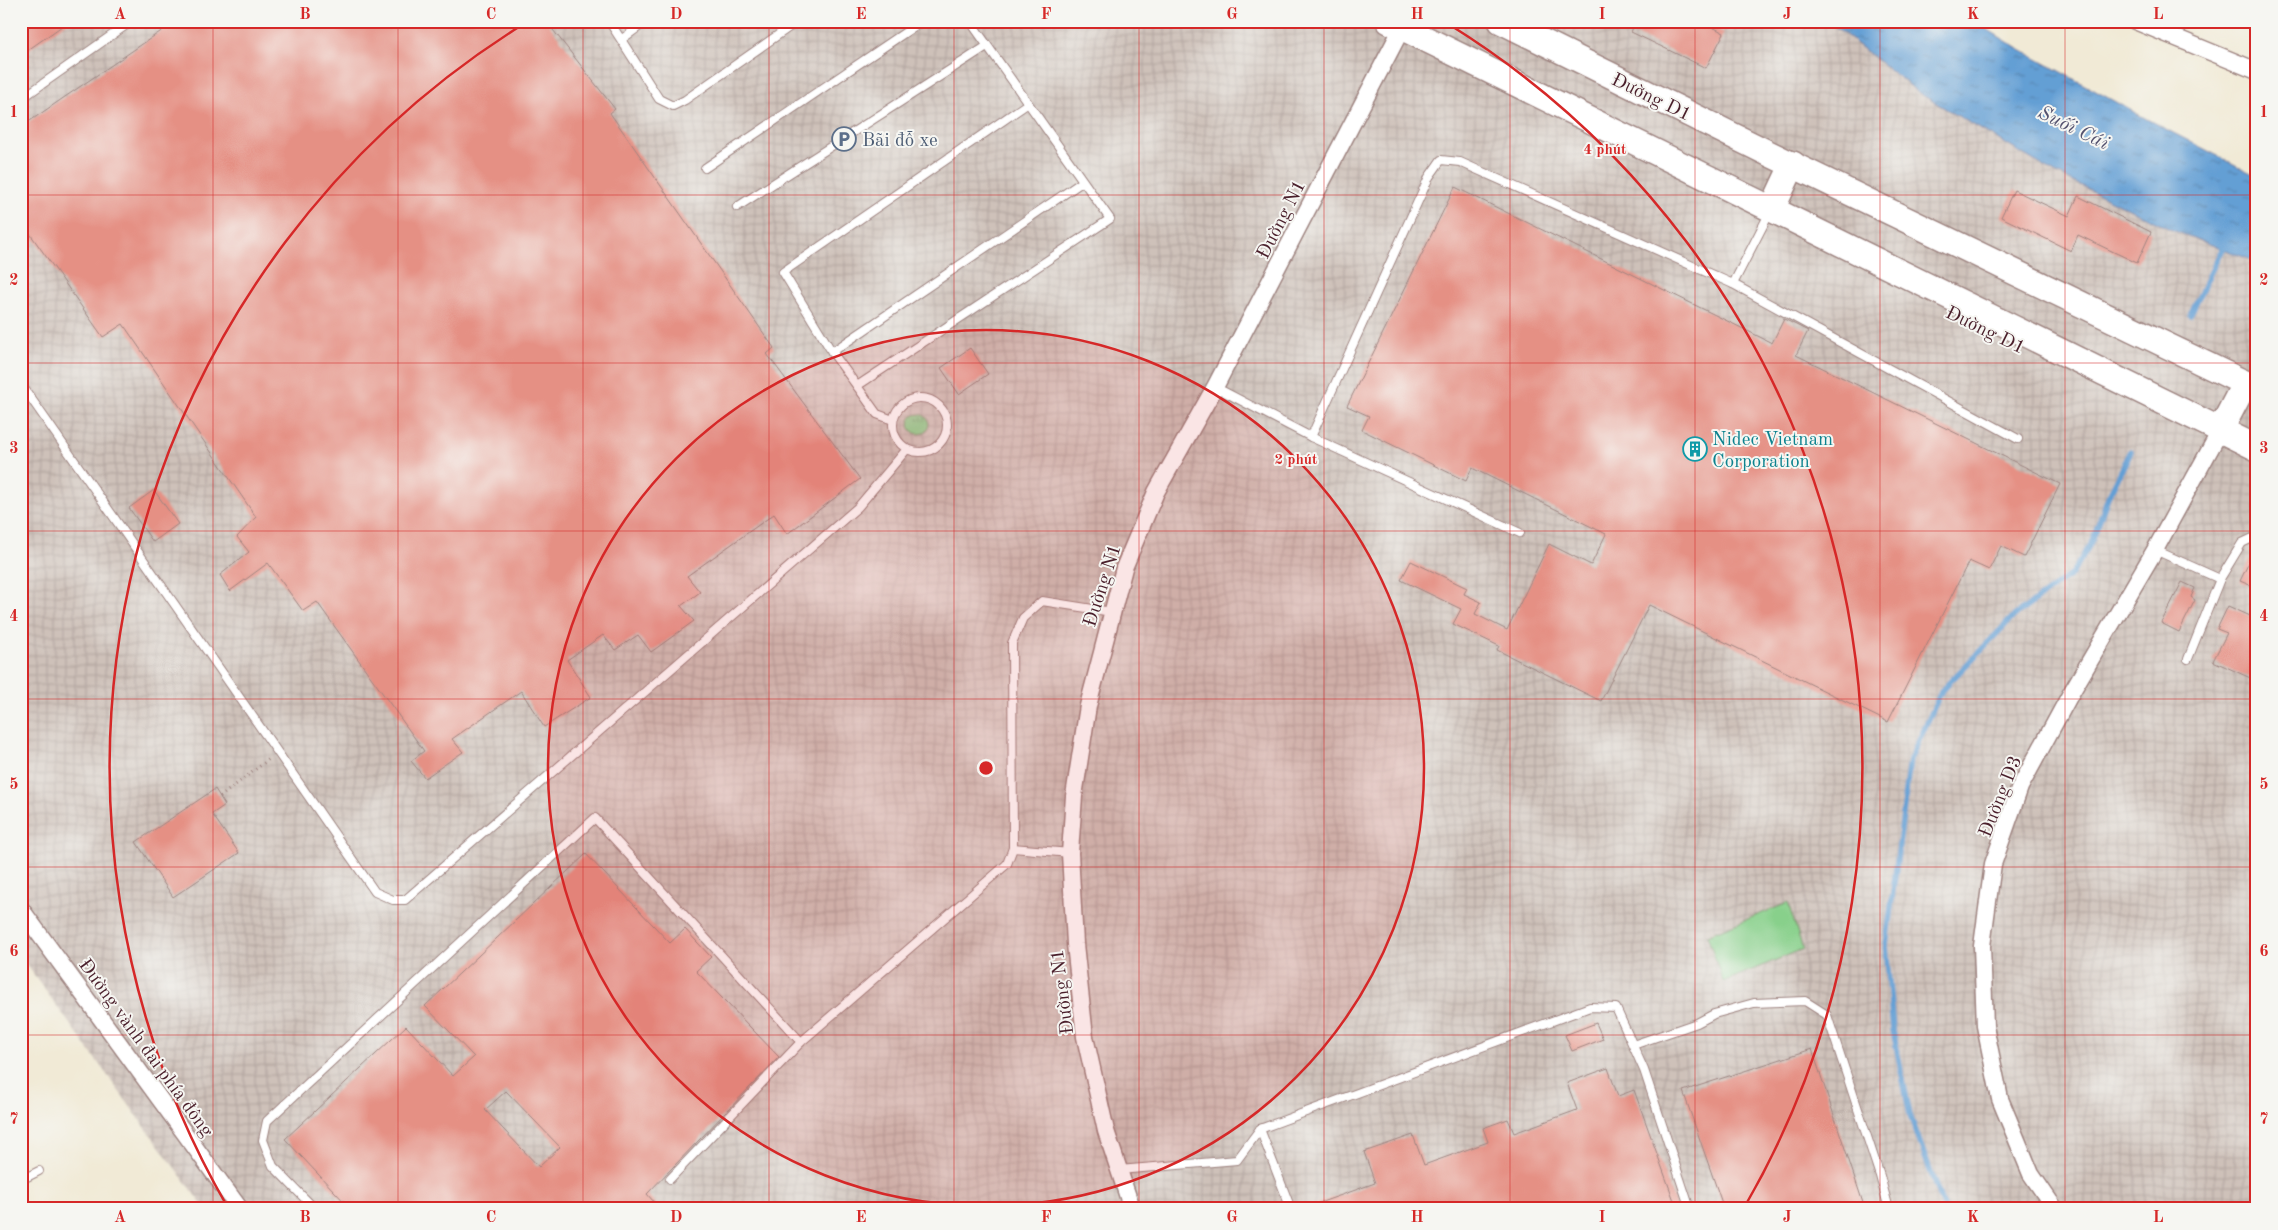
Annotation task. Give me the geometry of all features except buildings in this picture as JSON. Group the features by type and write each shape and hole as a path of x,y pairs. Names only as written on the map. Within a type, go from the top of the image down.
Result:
{"main road":[{"name":"Đường D1","path":"1501,21 2251,386"},
{"name":"Đường D1","path":"1399,23 1458,55 1829,237 1846,262 2111,389 2130,395 2157,398 2257,448"},
{"path":"1772,209 1792,164"},
{"path":"2220,431 2251,386"}],"street":[{"path":"2135,21 2257,71"},
{"name":"Đường N1","path":"1132,1209 1106,1131 1086,1037 1075,944 1070,853 1074,796 1088,706 1124,568 1156,492 1215,387 1399,23"},
{"name":"Đường D3","path":"2055,1209 2031,1174 2000,1099 1985,1026 1982,946 1993,864 2020,787 2071,693 2155,550 2220,431"},
{"name":"Đường vành đai phía đông","path":"21,909 240,1209"}],"lane":[{"path":"21,99 132,21"},
{"path":"609,21 659,99 673,106 685,100 798,21"},
{"path":"622,40 647,21"},
{"path":"705,168 922,21"},
{"path":"857,386 1110,220 970,21"},
{"path":"737,208 987,46"},
{"path":"893,420 877,414 832,352 783,272 1027,104"},
{"path":"1311,437 1429,177 1442,160 1460,162 1733,284 2018,439"},
{"path":"832,352 1082,182"},
{"path":"1733,284 1772,209"},
{"path":"21,384 375,892 393,900 405,900 858,507 907,449"},
{"path":"1215,387 1311,437 1520,533"},
{"path":"916,399 932,402 944,413 946,430 938,444 923,452 907,449 895,437 893,420 901,406 916,399"},
{"path":"2188,659 2220,579 2242,543 2257,536"},
{"path":"2155,550 2220,579"},
{"path":"670,1179 800,1042 1007,864 1013,848 1012,643 1019,626 1023,618 1042,601 1112,612"},
{"path":"315,1209 273,1166 263,1140 267,1121 594,818 800,1042"},
{"path":"1013,848 1070,853"},
{"path":"1633,1045 1697,1023 1714,1014 1754,1003 1806,1001 1827,1015 1889,1209"},
{"path":"1119,1170 1237,1160 1260,1130 1590,1007 1616,1008 1644,1070 1690,1209"},
{"path":"1260,1130 1290,1209"},
{"path":"21,1180 39,1171"}],"path":[{"path":"220,796 278,752"}],"shaded area":[{"path":"21,21 1828,21 1919,93 2055,173 2172,230 2257,262 2257,1209 205,1209 21,957"}],"green space":[{"path":"915,414 923,414 929,420 929,428 923,434 915,434 909,428 909,420"},
{"path":"1788,903 1803,949 1723,982 1707,935"}],"water":[{"name":"Suối Cái","path":"1828,21 1974,21 2019,49 2154,123 2257,176 2257,262 2172,230 2055,173 1919,93"}],"waterway":[{"path":"2190,315 2225,243"},
{"path":"1944,1209 1910,1115 1893,1030 1886,945 1910,760 1942,690 2014,616 2072,574 2092,541 2108,497 2131,451"}],"place":[{"name":"Bãi đỗ xe","path":"844,139"},
{"name":"Nidec Vietnam Corporation","path":"1695,449"}]}
